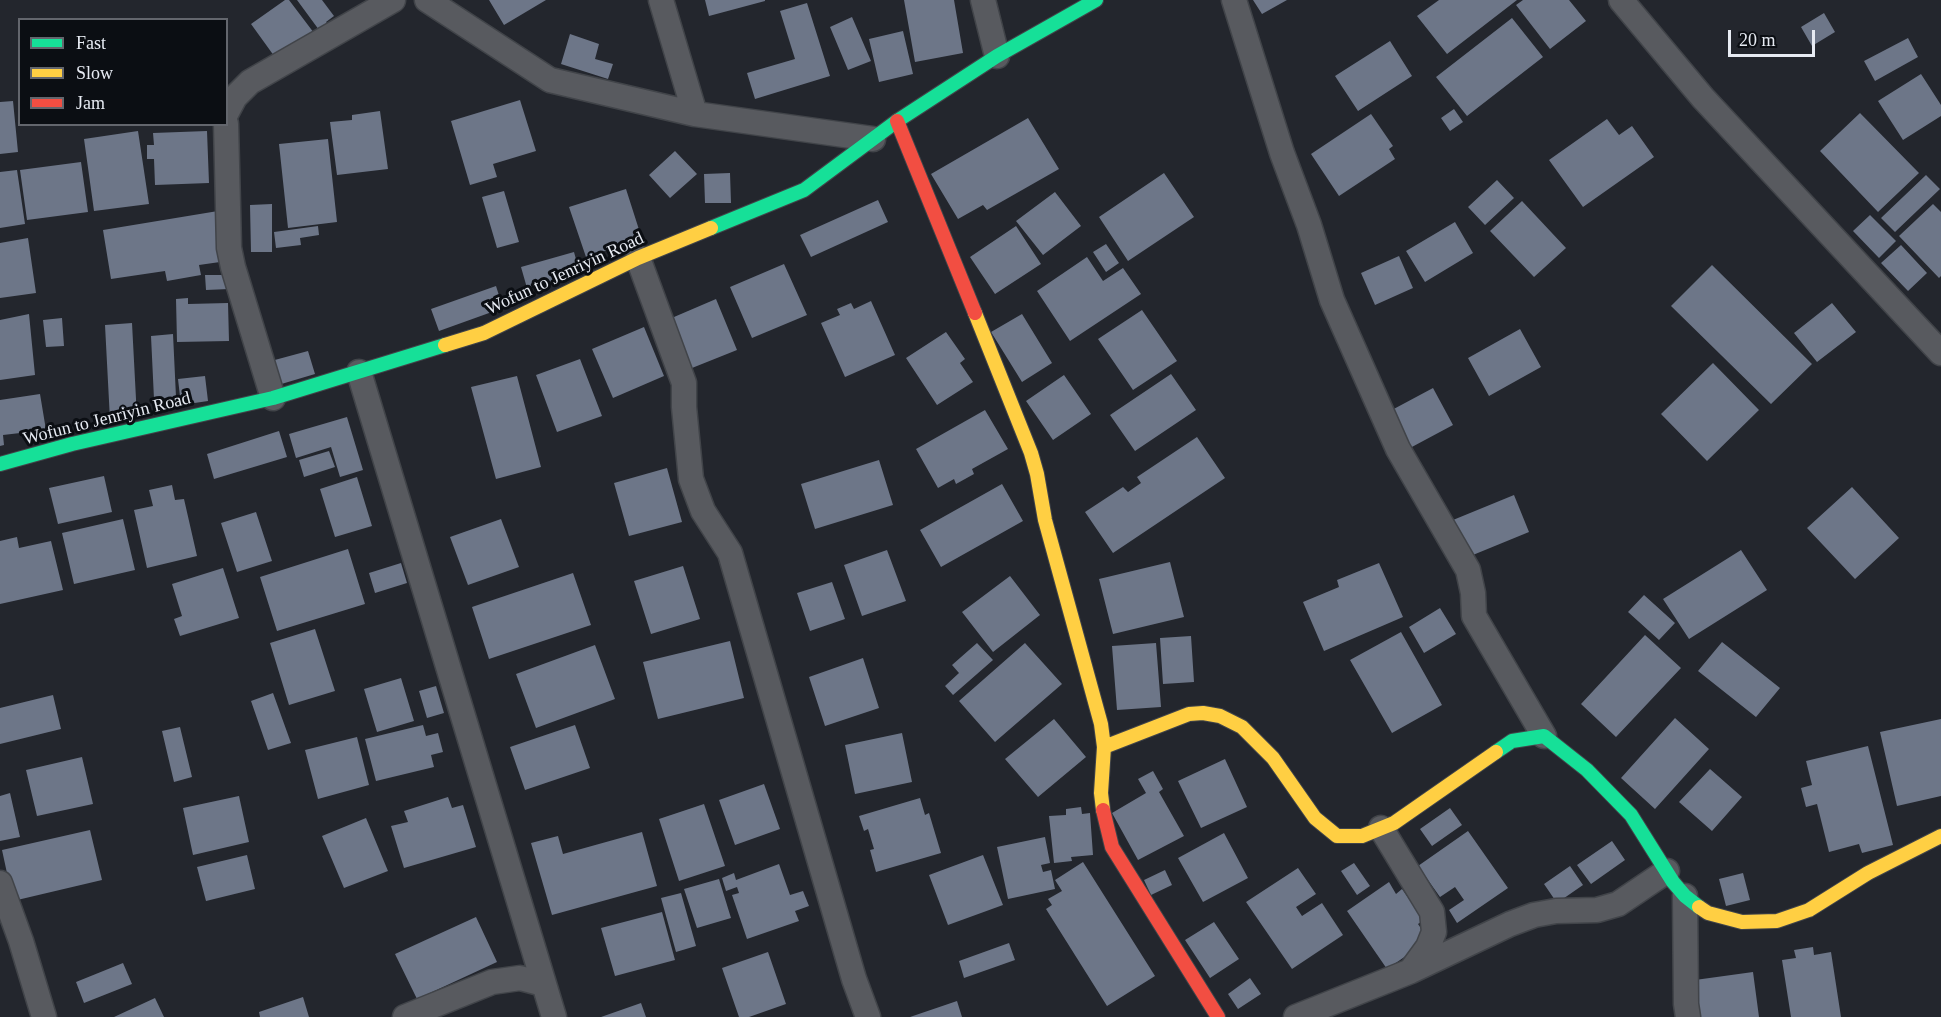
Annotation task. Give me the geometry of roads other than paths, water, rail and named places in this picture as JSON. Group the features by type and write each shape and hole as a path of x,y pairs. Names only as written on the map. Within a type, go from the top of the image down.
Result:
{"street":[{"path":"228,110 235,97 250,82 393,0"},
{"path":"427,0 550,80 695,114 873,139"},
{"path":"661,0 695,114"},
{"path":"983,0 997,56"},
{"name":"Wofun to Jenriyin Road","path":"0,464 72,444 273,398 484,333 638,258 804,190 897,121 997,56 1096,0"},
{"path":"1234,0 1282,153 1309,225 1332,300 1398,449 1468,570 1473,593 1474,616 1544,736 1587,770 1631,815 1685,896 1708,913 1726,919 1742,922 1777,921 1809,910 1868,873 1941,836"},
{"path":"1621,0 1703,98 1941,353"},
{"path":"897,121 1031,453 1045,520 1101,724 1104,747 1101,793 1105,822 1112,847 1218,1017"},
{"path":"226,126 230,248 233,267 273,398"},
{"path":"638,258 684,383 691,479 704,511 730,553 854,979 868,1017"},
{"path":"359,372 554,1017"},
{"path":"1104,747 1189,714 1203,712 1221,716 1242,727 1273,758 1315,818 1337,836 1362,836 1394,823 1512,741 1544,736"},
{"path":"1381,828 1432,912 1434,932 1428,947 1411,971"},
{"path":"1296,1017 1411,971 1534,915 1556,911 1597,910 1618,904 1667,871"},
{"path":"0,883 21,941 44,1017"},
{"path":"1685,896 1688,1017"},
{"path":"405,1017 492,982 520,978 543,984"}]}
